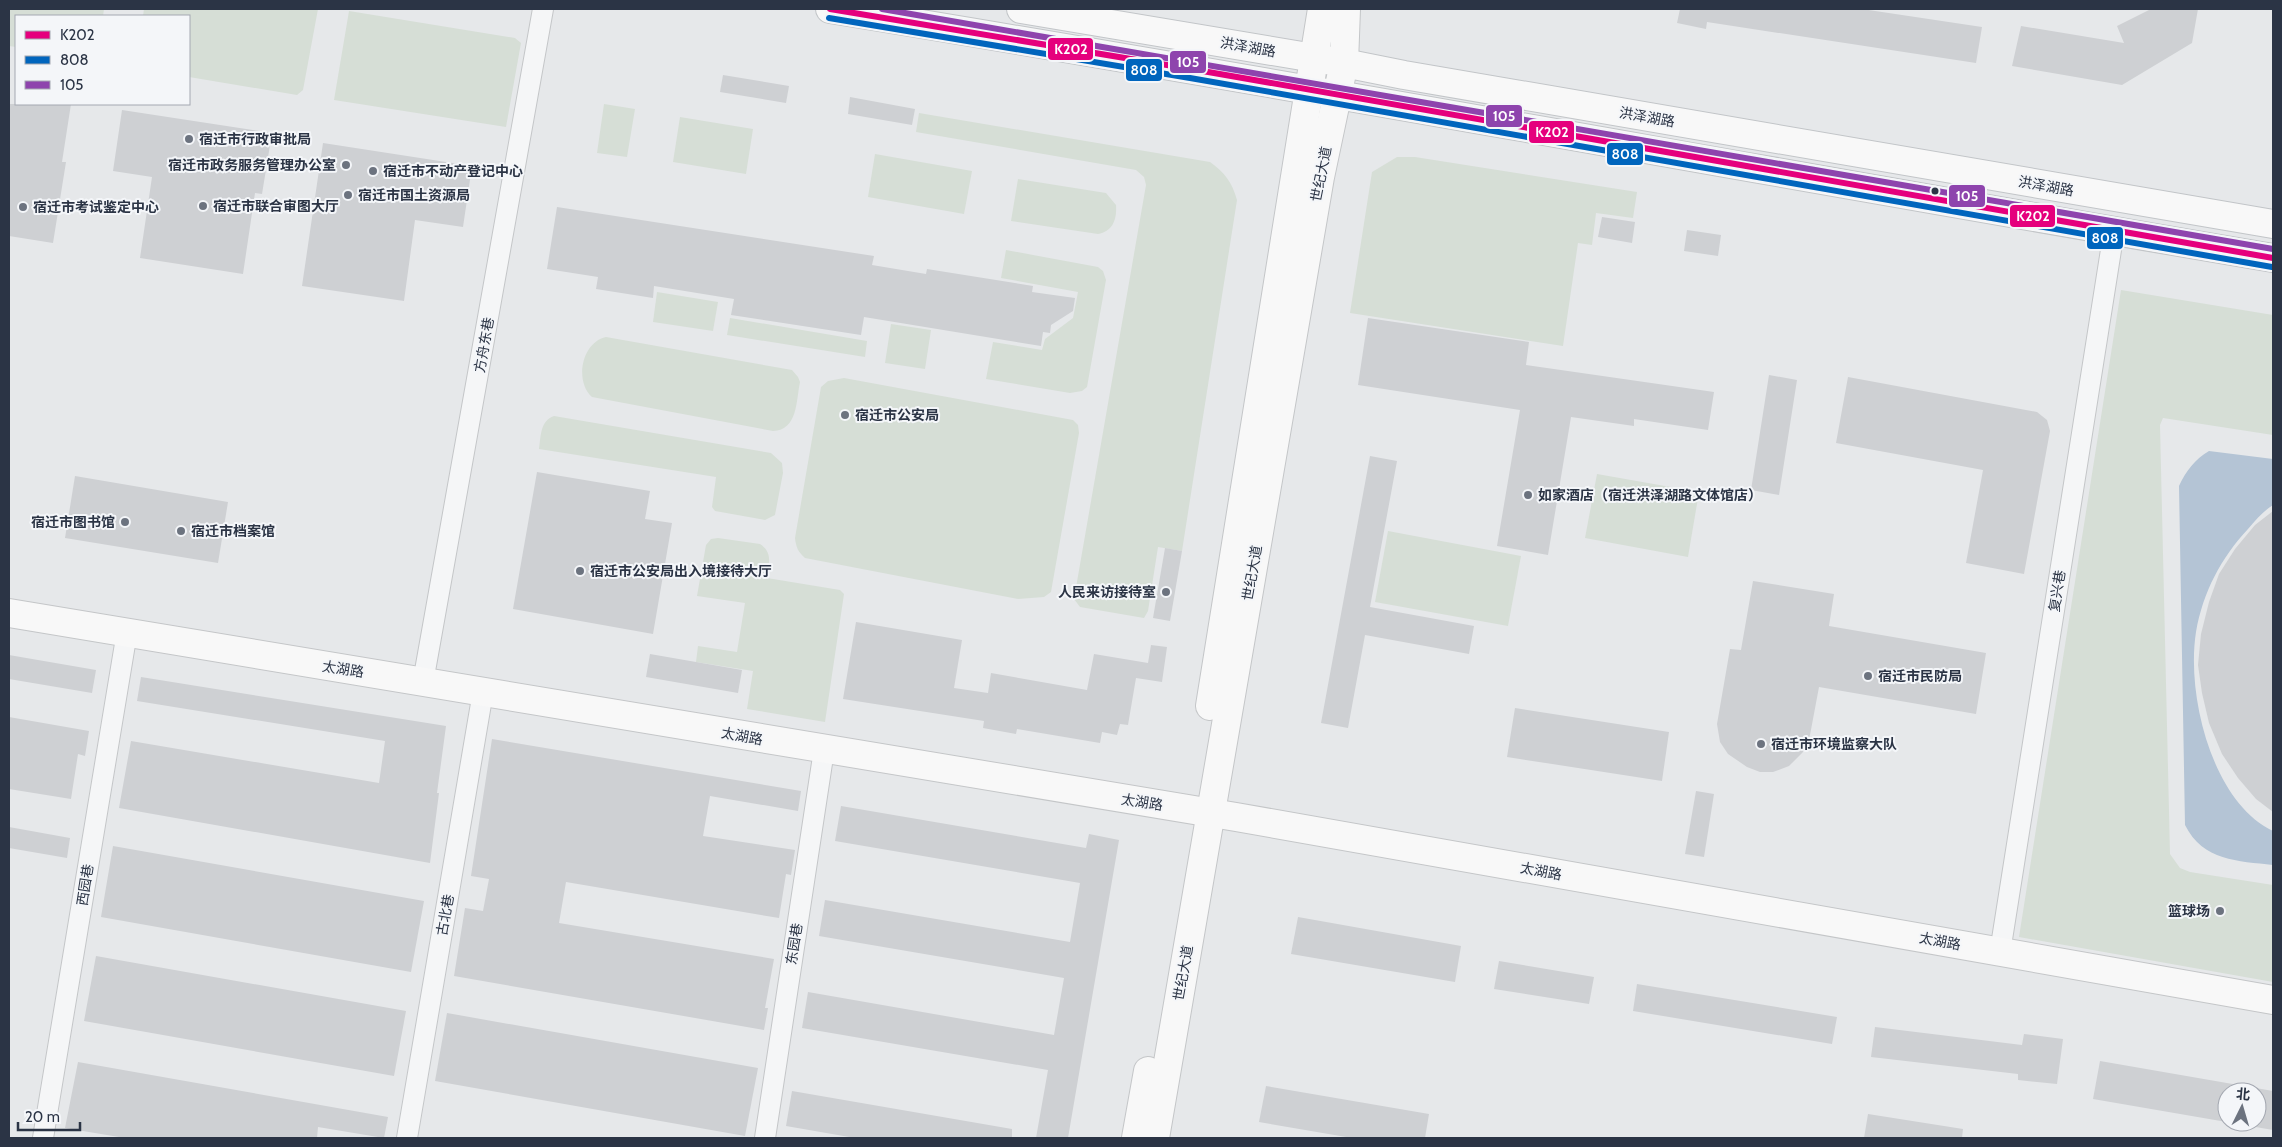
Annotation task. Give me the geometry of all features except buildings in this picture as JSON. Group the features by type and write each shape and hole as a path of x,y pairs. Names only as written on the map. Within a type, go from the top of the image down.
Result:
{"street":[{"name":"方舟东巷","path":"423,682 543,9"},
{"path":"830,9 936,27 1307,98 1679,157 2273,258"},
{"name":"洪泽湖路","path":"1021,9 2273,224"},
{"name":"世纪大道","path":"1155,1138 1307,98 1322,9"},
{"name":"世纪大道","path":"1136,1138 1202,812 1320,176 1344,63 1346,9"},
{"name":"复兴巷","path":"2000,952 2114,231"},
{"name":"太湖路","path":"9,613 1202,812 2273,1000"},
{"name":"西园巷","path":"43,1138 127,632"},
{"name":"古北巷","path":"407,1138 483,692"},
{"name":"东园巷","path":"765,1138 824,750"}],"shaded area":[{"path":"9,9 104,9 103,15 15,15 15,47 9,46"},
{"path":"144,9 318,9 303,90 297,95 190,77 190,15 143,15"},
{"path":"349,11 515,38 521,43 506,127 334,100"},
{"path":"604,104 635,109 627,157 597,153"},
{"path":"919,113 1210,162 1224,174 1233,188 1237,200 1182,551 1158,547 1148,611 1144,618 1080,607 1074,599 1146,185 1144,177 1136,170 916,132"},
{"path":"680,117 753,129 746,174 673,162"},
{"path":"875,154 972,171 964,214 868,197"},
{"path":"1397,157 1415,157 1637,192 1633,218 1596,213 1592,245 1578,243 1563,346 1350,313 1372,172"},
{"path":"1018,179 1106,193 1116,205 1115,220 1111,227 1098,234 1011,221"},
{"path":"1006,250 1098,267 1103,271 1106,280 1087,387 1082,391 1070,393 986,379 993,342 1042,350 1045,339 1073,318 1078,292 1001,278"},
{"path":"2121,290 2273,315 2273,435 2163,418 2160,425 2170,854 2180,868 2190,872 2273,885 2273,982 2019,937"},
{"path":"657,292 718,302 713,331 653,322"},
{"path":"730,318 867,341 865,357 727,335"},
{"path":"891,324 931,330 925,369 885,363"},
{"path":"606,337 792,370 800,382 794,413 787,426 773,431 592,397 586,390 583,382 583,363 591,346 598,340"},
{"path":"844,378 1073,420 1078,425 1079,433 1051,592 1044,597 1018,599 805,558 803,556 798,549 795,538 821,387 828,381"},
{"path":"554,416 771,453 782,463 783,473 775,515 765,520 715,511 712,507 716,477 539,449 544,425 549,418"},
{"path":"1597,474 1699,492 1688,557 1585,538"},
{"path":"1388,531 1521,556 1508,626 1375,602"},
{"path":"718,538 760,544 769,555 767,578 840,590 844,594 825,722 747,709 753,671 696,662 698,646 737,652 745,603 697,596 706,545 711,539"}],"water":[{"path":"2209,451 2273,459 2273,505 2238,540 2214,576 2199,617 2194,657 2195,686 2208,744 2219,772 2234,797 2252,817 2273,831 2273,865 2235,860 2212,852 2201,846 2185,825 2179,486 2191,466"}],"transit line":[{"name":"K202","path":"830,9 1191,69 2273,258"},
{"name":"105","path":"882,9 2273,249"},
{"name":"808","path":"829,18 1190,78 2272,267"}],"place":[{"name":"宿迁市行政审批局","path":"189,139"},
{"name":"宿迁市政务服务管理办公室","path":"346,165"},
{"name":"宿迁市不动产登记中心","path":"373,171"},
{"name":"宿迁市国土资源局","path":"348,195"},
{"name":"宿迁市联合审图大厅","path":"203,206"},
{"name":"宿迁市考试鉴定中心","path":"23,207"},
{"name":"宿迁市公安局","path":"845,415"},
{"name":"如家酒店（宿迁洪泽湖路文体馆店）","path":"1528,495"},
{"name":"宿迁市图书馆","path":"125,522"},
{"name":"宿迁市档案馆","path":"181,531"},
{"name":"宿迁市公安局出入境接待大厅","path":"580,571"},
{"name":"人民来访接待室","path":"1166,592"},
{"name":"宿迁市民防局","path":"1868,676"},
{"name":"宿迁市环境监察大队","path":"1761,744"},
{"name":"篮球场","path":"2220,911"}]}
